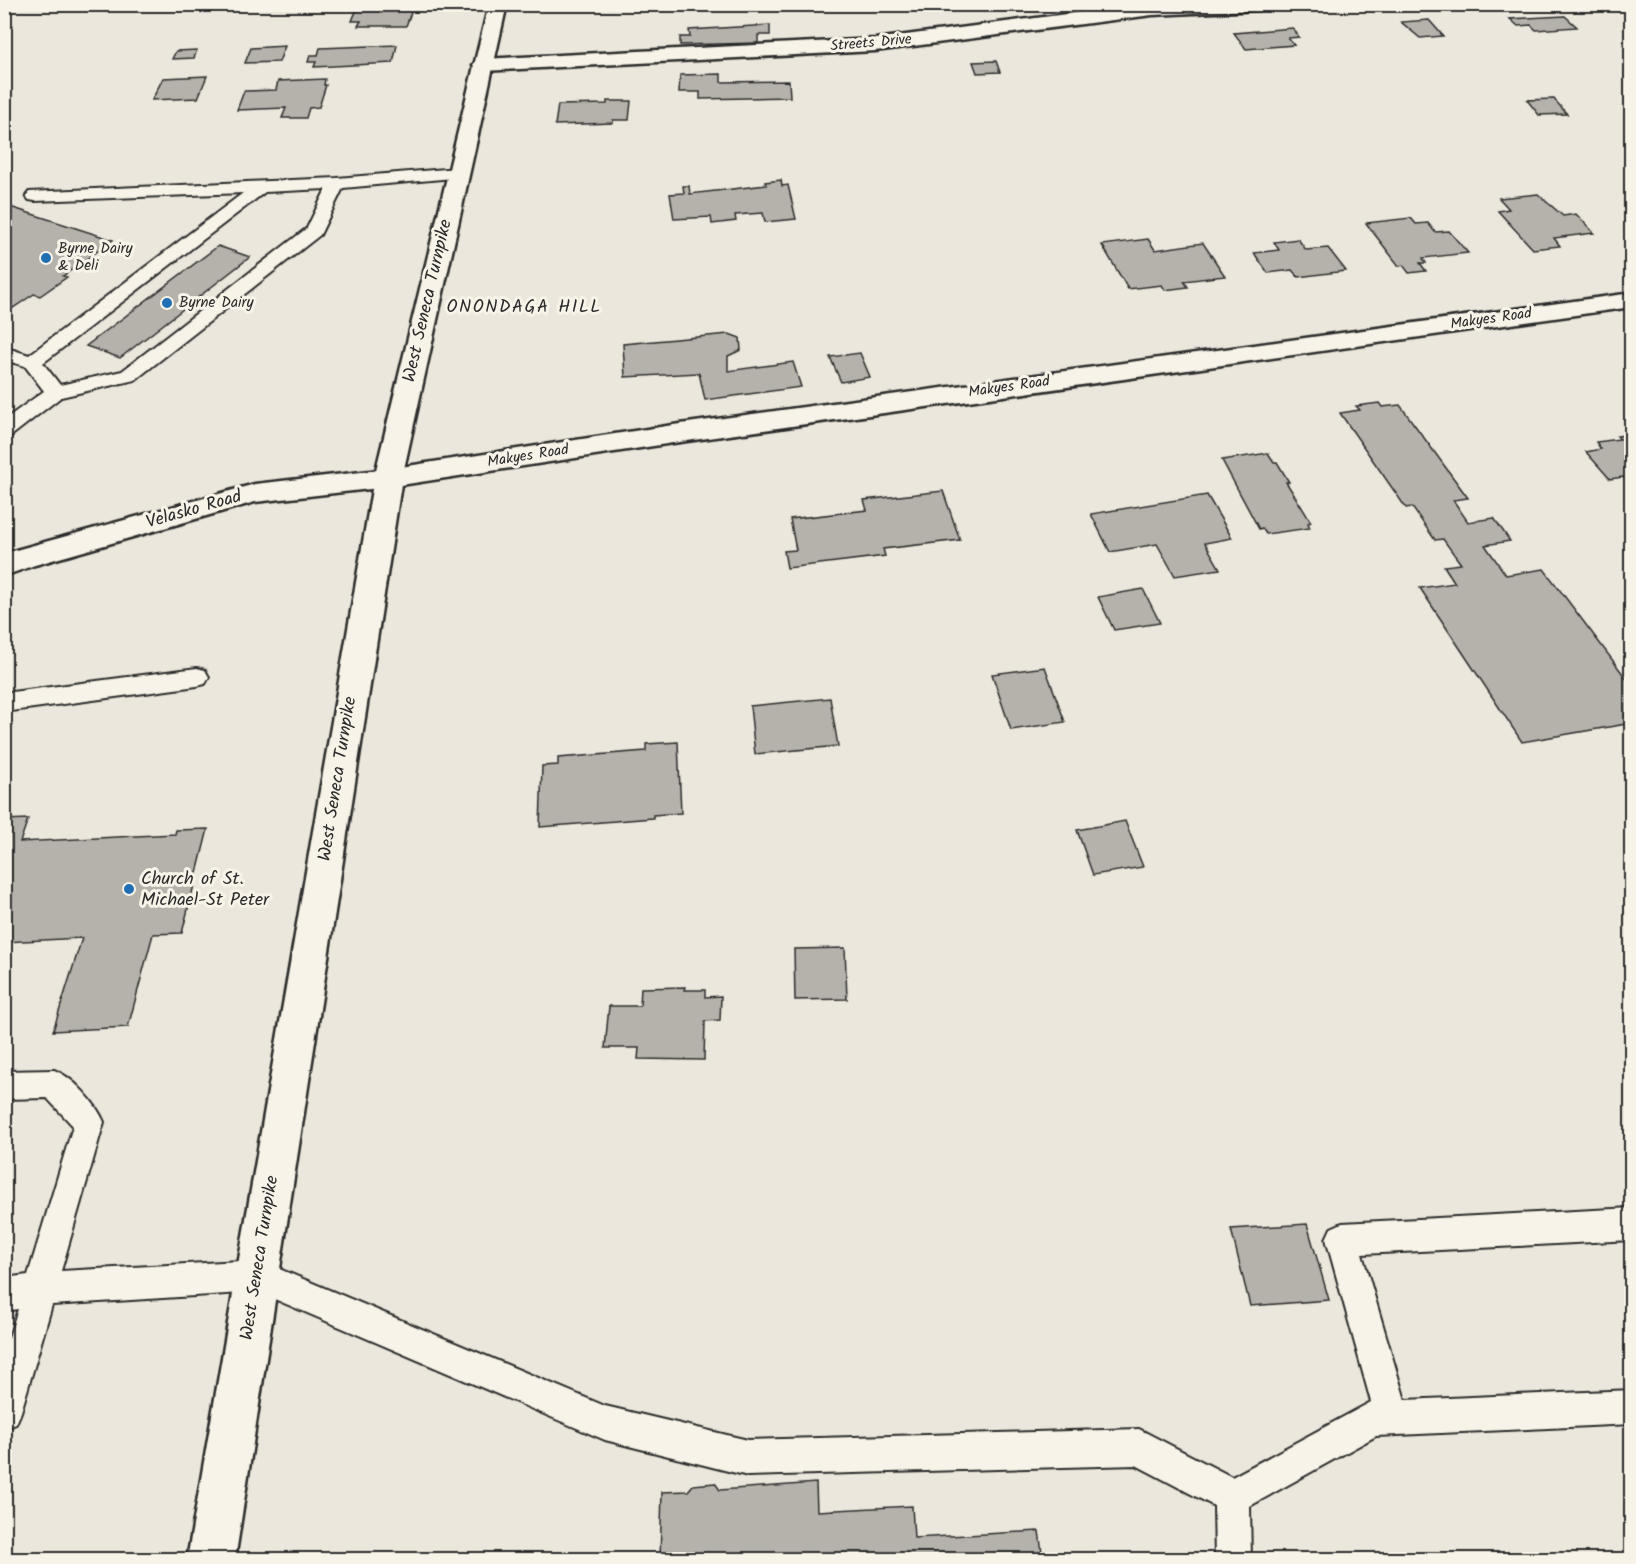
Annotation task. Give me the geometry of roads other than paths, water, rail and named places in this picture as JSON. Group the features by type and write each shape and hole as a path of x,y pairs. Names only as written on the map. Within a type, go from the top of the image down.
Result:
{"street":[{"name":"West Seneca Turnpike","path":"211,1560 388,478 498,4"},
{"name":"Streets Drive","path":"483,65 875,45 1152,9 1258,4"},
{"name":"Makyes Road","path":"388,478 674,434 1632,300"},
{"name":"Velasko Road","path":"4,566 26,557 255,493 388,478"}],"lane":[{"path":"35,196 337,183 458,173"},
{"path":"4,431 56,392 128,376 315,231 337,183"},
{"path":"32,362 261,187"},
{"path":"162,262 187,270"},
{"path":"222,279 243,286"},
{"path":"127,290 150,298"},
{"path":"184,308 206,315"},
{"path":"90,317 113,325"},
{"path":"147,337 168,344"},
{"path":"4,353 32,362 56,392"},
{"path":"4,703 197,677"},
{"path":"4,1085 54,1084 89,1122 4,1412"},
{"path":"1393,1419 1342,1239 1632,1224"},
{"path":"4,1295 40,1288 258,1276 605,1423 748,1458 1139,1448 1232,1496"},
{"path":"1232,1496 1373,1419 1632,1407"},
{"path":"1232,1496 1233,1560"}],"place":[{"name":"Byrne Dairy & Deli","path":"46,258"},
{"name":"Byrne Dairy","path":"167,303"},
{"name":"Church of St. Michael-St Peter","path":"129,889"}],"district":[{"name":"ONONDAGA HILL","path":"524,307"}]}
